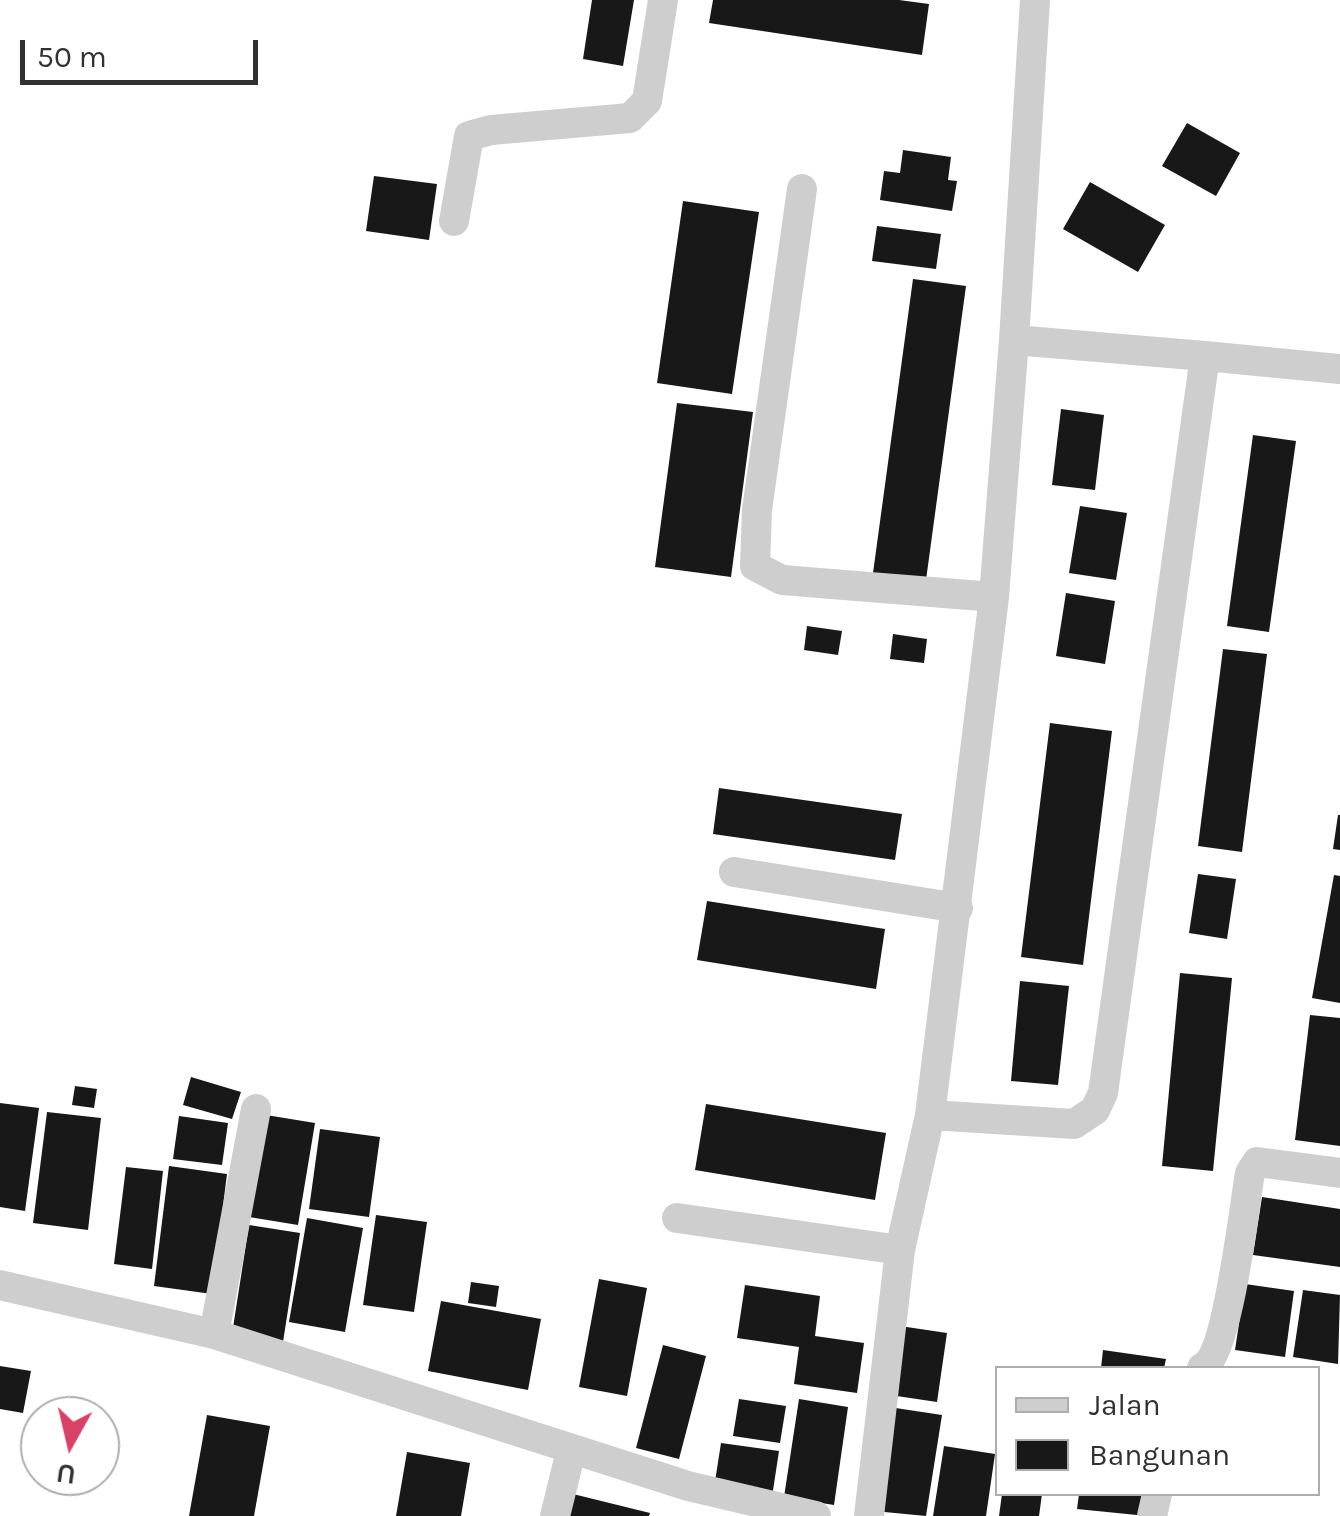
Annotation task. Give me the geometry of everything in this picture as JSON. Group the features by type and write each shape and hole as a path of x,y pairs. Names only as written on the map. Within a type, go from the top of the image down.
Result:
{"street":[{"path":"454,221 469,136 491,130 630,118 647,101 663,0"},
{"path":"868,1516 900,1250 930,1115 994,597 1035,0"},
{"path":"802,190 757,510 755,566 782,580 994,597"},
{"path":"1014,340 1340,369"},
{"path":"930,1115 1074,1124 1095,1110 1103,1093 1205,356"},
{"path":"734,872 958,908"},
{"path":"214,1334 256,1109"},
{"path":"1206,1366 1223,1332 1250,1173 1257,1162 1340,1173"},
{"path":"677,1218 900,1250"},
{"path":"0,1285 214,1334 571,1451 688,1486 816,1516"},
{"path":"555,1516 571,1451"}],"building":[{"path":"592,0 634,0 623,66 583,59"},
{"path":"713,0 899,0 929,4 922,55 709,23"},
{"path":"1187,123 1240,153 1216,196 1162,166"},
{"path":"903,150 951,157 948,180 957,181 952,211 880,200 884,171 900,173"},
{"path":"374,176 437,184 429,240 366,231"},
{"path":"1090,182 1165,225 1138,272 1063,229"},
{"path":"683,201 759,212 732,394 657,383"},
{"path":"877,226 941,234 936,269 872,261"},
{"path":"913,279 966,286 926,580 873,573"},
{"path":"677,403 753,412 731,577 655,567"},
{"path":"1061,409 1104,415 1095,490 1052,485"},
{"path":"1253,435 1296,441 1269,632 1227,626"},
{"path":"1080,506 1127,513 1116,580 1069,573"},
{"path":"1066,593 1115,601 1105,664 1056,656"},
{"path":"807,626 842,631 838,655 804,650"},
{"path":"893,634 927,639 924,663 890,659"},
{"path":"1223,649 1267,654 1242,852 1198,846"},
{"path":"1050,723 1112,731 1083,965 1021,957"},
{"path":"719,788 902,814 895,860 713,834"},
{"path":"1340,815 1340,850 1333,849"},
{"path":"1198,874 1236,879 1227,939 1189,933"},
{"path":"1334,875 1340,876 1340,1003 1312,998"},
{"path":"707,901 885,929 876,989 697,960"},
{"path":"1180,973 1232,978 1213,1171 1162,1166"},
{"path":"1020,981 1069,986 1058,1085 1011,1081"},
{"path":"1310,1015 1340,1018 1340,1146 1295,1140"},
{"path":"191,1077 241,1092 232,1119 183,1105"},
{"path":"75,1086 97,1089 94,1108 72,1105"},
{"path":"0,1103 39,1108 25,1211 0,1207"},
{"path":"706,1104 886,1133 875,1200 695,1170"},
{"path":"47,1112 101,1118 88,1230 33,1223"},
{"path":"266,1115 315,1123 298,1225 249,1217"},
{"path":"179,1116 228,1123 222,1165 173,1159"},
{"path":"320,1129 380,1137 369,1217 309,1209"},
{"path":"169,1166 227,1174 212,1294 154,1286"},
{"path":"126,1167 163,1171 152,1269 114,1264"},
{"path":"1262,1197 1340,1209 1340,1267 1253,1255"},
{"path":"376,1215 427,1222 414,1312 363,1305"},
{"path":"307,1218 363,1228 345,1332 289,1322"},
{"path":"249,1225 300,1233 283,1342 232,1334"},
{"path":"599,1279 647,1288 627,1396 579,1387"},
{"path":"471,1282 499,1286 496,1307 468,1303"},
{"path":"1245,1284 1294,1291 1285,1357 1235,1350"},
{"path":"745,1285 820,1296 815,1336 864,1343 857,1393 794,1384 799,1347 737,1338"},
{"path":"1303,1290 1340,1295 1338,1364 1293,1357"},
{"path":"441,1301 541,1319 528,1390 428,1371"},
{"path":"900,1326 947,1333 937,1402 890,1395"},
{"path":"663,1345 706,1356 679,1459 636,1448"},
{"path":"1103,1350 1166,1359 1164,1366 1101,1366"},
{"path":"0,1366 31,1371 26,1396 20,1396 20,1412 0,1409"},
{"path":"739,1399 786,1406 780,1443 733,1436"},
{"path":"799,1399 848,1407 834,1505 784,1497"},
{"path":"889,1407 942,1415 926,1516 874,1511"},
{"path":"207,1415 270,1426 254,1516 189,1516"},
{"path":"721,1443 779,1451 772,1497 714,1488"},
{"path":"944,1446 995,1454 986,1516 933,1516"},
{"path":"407,1452 470,1463 461,1516 396,1516"},
{"path":"573,1494 650,1513 568,1516"},
{"path":"1002,1496 1042,1496 1039,1516 999,1516"},
{"path":"1079,1496 1150,1496 1147,1516 1077,1509"}]}
